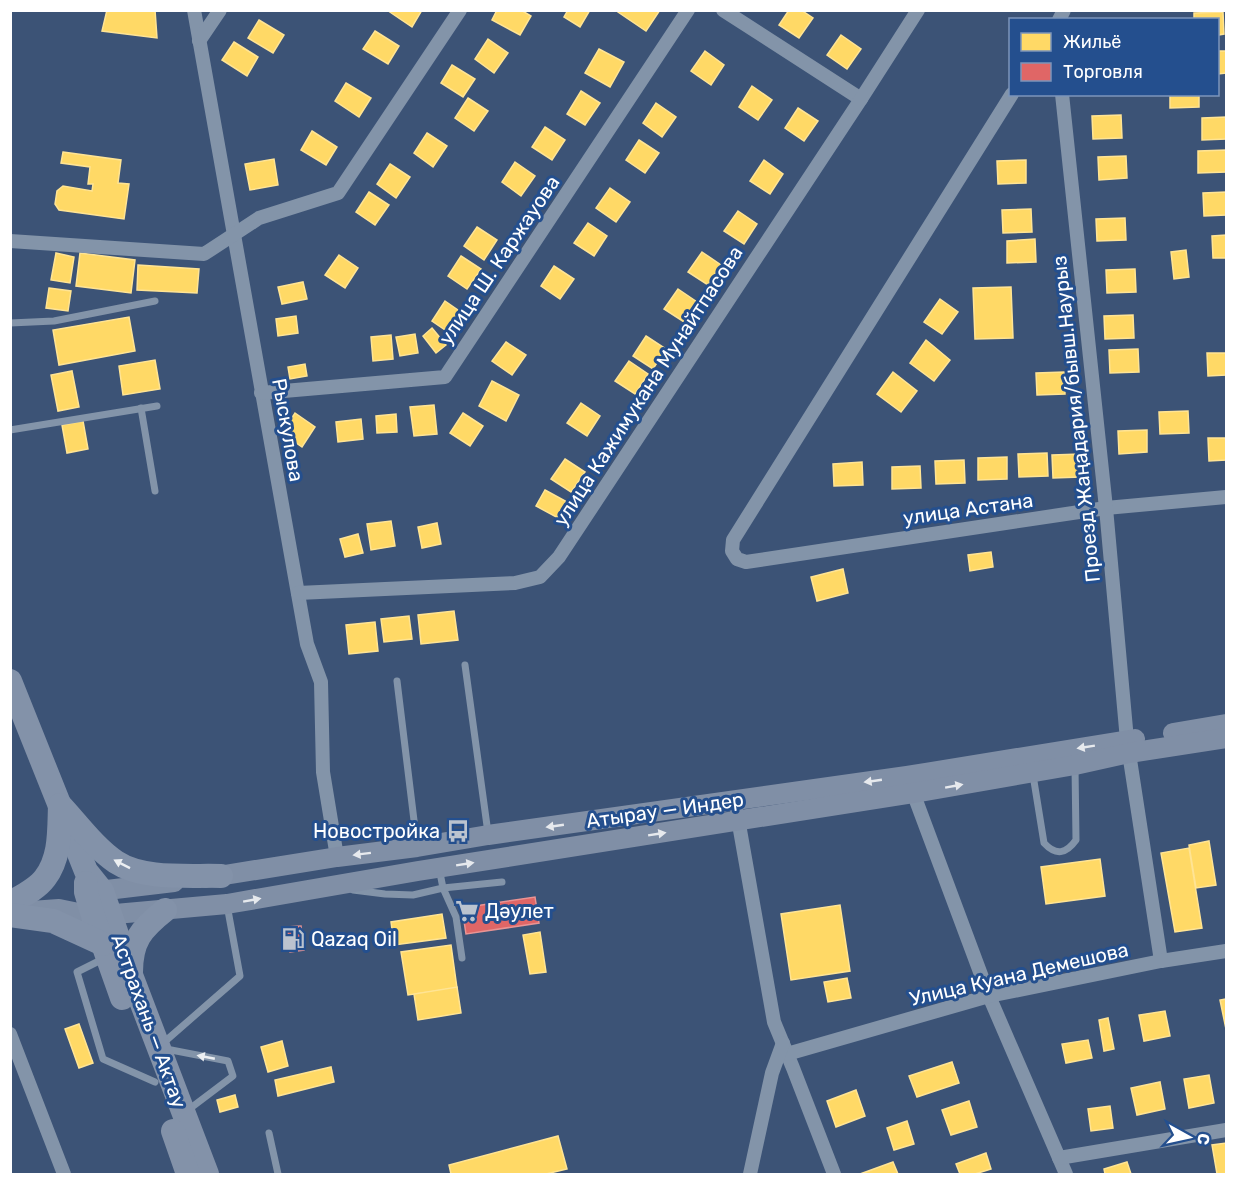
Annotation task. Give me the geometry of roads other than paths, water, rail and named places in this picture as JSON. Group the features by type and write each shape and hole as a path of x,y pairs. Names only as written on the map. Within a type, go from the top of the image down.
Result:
{"highway":[{"name":"Астрахань — Актау","path":"10,681 101,915 131,975 207,1174"},
{"path":"60,805 96,845 115,861 130,869 170,875 221,876"},
{"path":"10,903 44,879 53,862 58,848 60,805"},
{"path":"131,975 131,955 136,940 151,921 165,910"},
{"path":"10,914 53,921 105,951"},
{"name":"Астрахань — Актау","path":"101,915 105,951 189,1174"}],"main road":[{"name":"Атырау — Индер","path":"59,909 101,915 227,904 739,821 910,784 1128,747 1227,724"},
{"name":"Атырау — Индер","path":"91,885 221,876 337,857 417,848 488,835 735,800 1032,773 1075,765 1128,747 1227,738"},
{"path":"10,914 59,909 91,885"}],"street":[{"name":"Рыскулова","path":"194,10 307,644 321,682 323,772 337,857"},
{"path":"199,41 220,10"},
{"path":"10,241 204,254 259,218 338,194 460,10"},
{"name":"улица Ш. Каржауова","path":"261,393 445,377 688,10"},
{"path":"723,10 861,99"},
{"name":"улица Кажимукана Мунайтпасова","path":"298,593 515,584 540,576 559,557 918,10"},
{"name":"улица Астана","path":"1011,96 733,540 732,551 737,559 746,562 1106,508 1227,497"},
{"name":"Проезд Жаңадария/бывш.Наурыз","path":"1062,96 1106,508 1128,747 1161,962"},
{"path":"910,784 989,996 1065,1174"},
{"path":"735,800 774,1022 834,1174"},
{"name":"Улица Куана Демешова","path":"785,1048 989,996 1227,951"},
{"path":"10,1034 64,1174"},
{"path":"750,1174 772,1073 785,1048"},
{"path":"1059,1158 1227,1130"}],"lane":[{"path":"10,323 54,321 156,301"},
{"path":"10,430 157,406"},
{"path":"141,408 155,491"},
{"path":"465,665 488,835"},
{"path":"397,681 417,848"},
{"path":"1032,773 1044,843 1050,850 1060,852 1069,850 1076,840 1075,765"},
{"path":"438,868 443,888 456,917 462,958"},
{"path":"328,887 413,895 443,888 502,882"},
{"path":"158,1047 240,976 227,904"},
{"path":"105,951 77,972 103,1059 155,1082"},
{"path":"158,1047 228,1061 233,1076 183,1113"},
{"path":"269,1133 278,1174"}],"place":[{"name":"Новостройка","path":"458,831"},
{"name":"Дәулет","path":"467,911"},
{"name":"Qazaq Oil","path":"293,939"}]}
